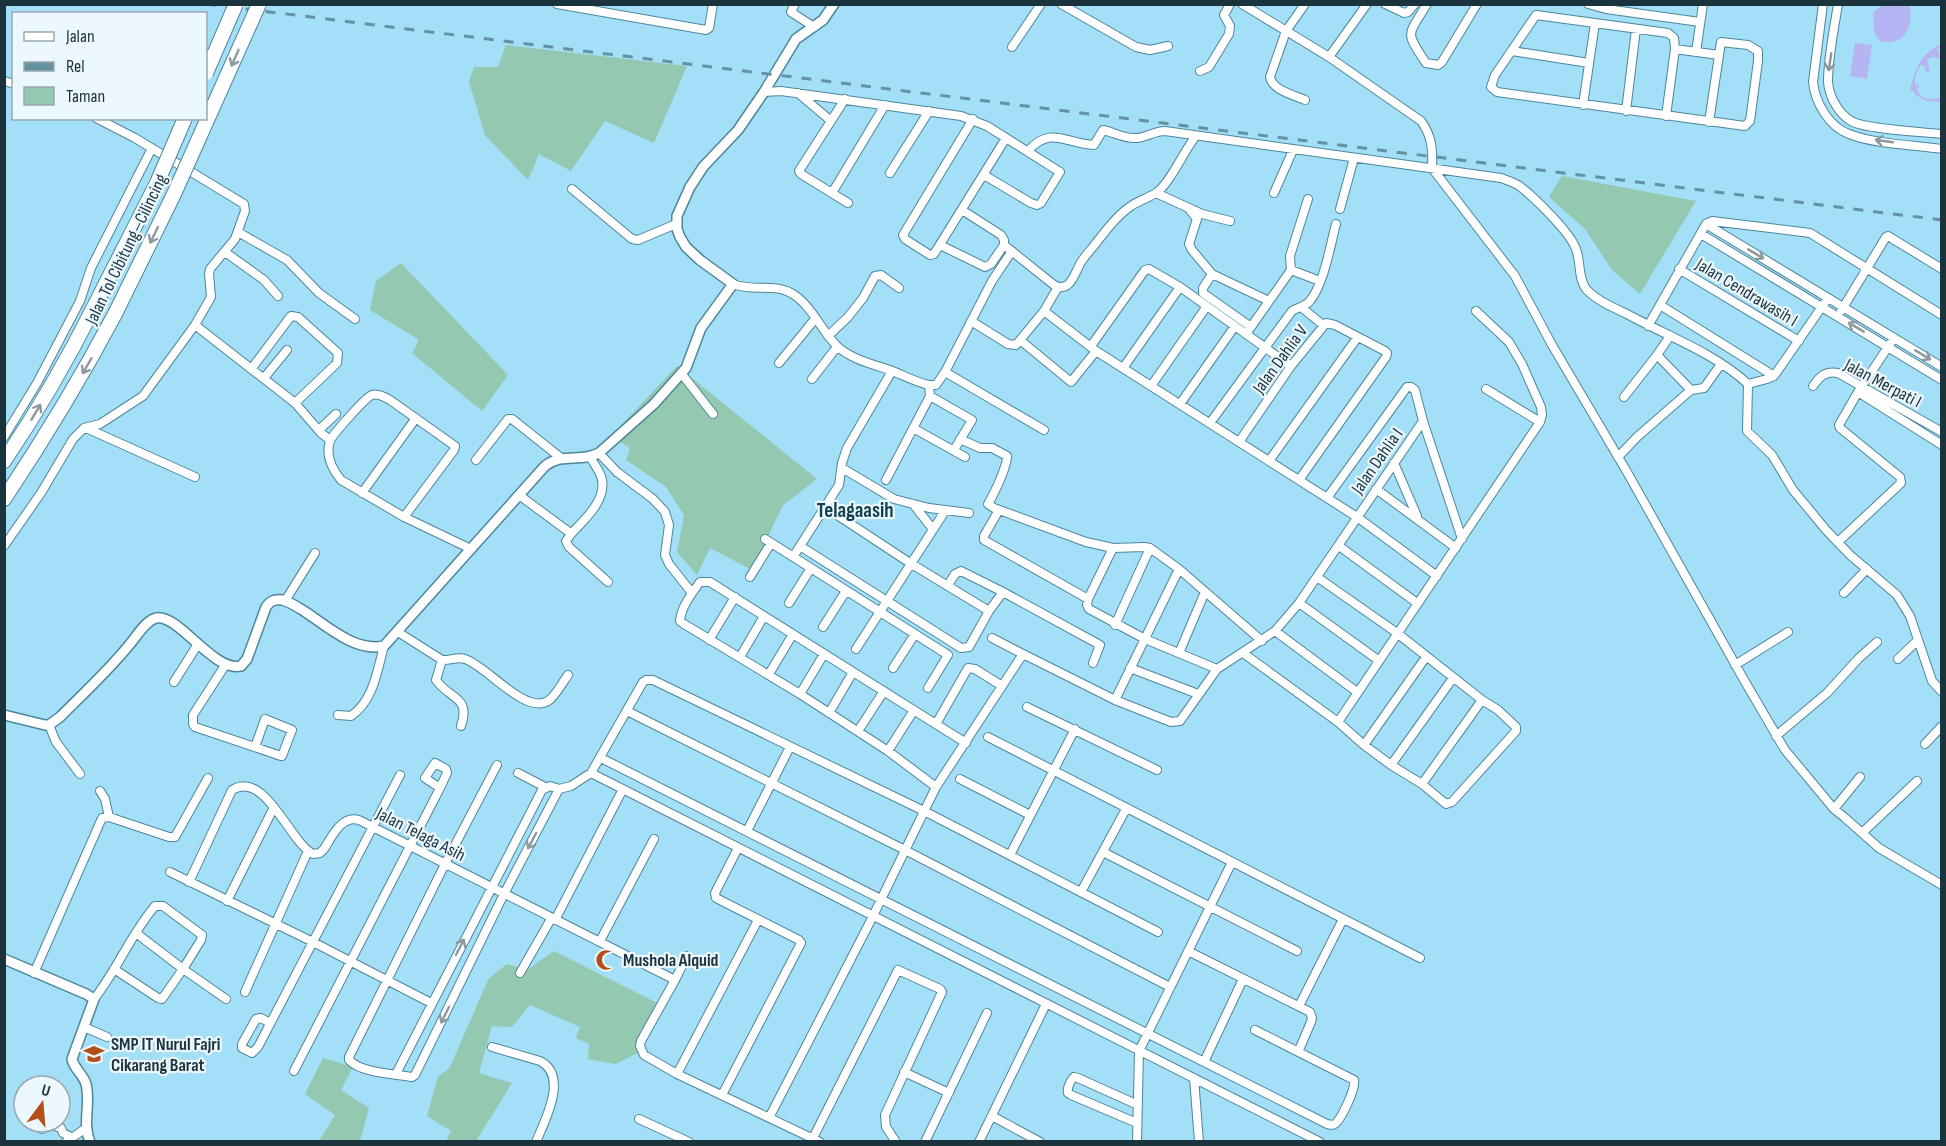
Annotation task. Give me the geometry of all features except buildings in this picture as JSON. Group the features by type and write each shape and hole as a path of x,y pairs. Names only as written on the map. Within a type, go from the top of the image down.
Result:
{"highway":[{"path":"207,72 236,4"},
{"name":"Jalan Tol Cibitung–Cilincing","path":"4,499 47,434 115,314 174,194 259,4"},
{"name":"Jalan Tol Cibitung–Cilincing","path":"4,461 33,418 74,347 156,183 184,120"}],"street":[{"path":"557,4 705,30 709,28 713,4"},
{"path":"795,4 790,12 814,27"},
{"path":"834,4 827,16 796,39 738,130 703,167 694,180 683,200 676,224 686,247 733,284 744,289 773,288 788,291 798,297 837,346 849,354 928,386 936,385 945,372 992,281 1012,251"},
{"path":"1012,47 1041,4"},
{"path":"1061,4 1136,47 1150,50 1168,46"},
{"path":"1200,71 1209,67 1229,34 1230,26 1224,15 1230,4"},
{"path":"1242,4 1329,57 1421,121 1430,135 1432,168 1515,276 1552,345 1785,750 1834,809 1879,848 1941,885"},
{"path":"1305,4 1286,31 1270,80 1276,87 1305,100"},
{"path":"1329,57 1367,4"},
{"path":"1385,4 1404,13 1414,5"},
{"path":"1427,4 1411,31 1410,39 1426,63 1438,65 1477,4"},
{"path":"1588,4 1606,9 1700,22"},
{"path":"1696,52 1703,4"},
{"path":"1823,4 1813,82 1814,92 1826,115 1847,134 1941,149"},
{"path":"1838,4 1828,82 1830,95 1838,107 1851,121 1871,126 1941,134"},
{"path":"1666,116 1675,49 1674,38 1668,33 1536,15 1494,75 1491,87 1494,91 1583,105 1709,122 1745,126 1751,116 1758,61 1758,51 1748,45 1721,42 1709,122"},
{"path":"1583,105 1594,23"},
{"path":"1626,111 1636,29"},
{"path":"1675,49 1719,55"},
{"path":"1512,51 1589,63"},
{"path":"764,92 781,91 845,99 973,119 1060,171 1039,204 1031,203 984,175"},
{"path":"798,93 831,121"},
{"path":"845,99 799,171 848,202"},
{"path":"832,193 885,105"},
{"path":"890,173 929,111"},
{"path":"973,119 903,235 905,239 931,256 934,255 1006,138"},
{"path":"4,546 41,493 73,439 84,428 100,424 143,396 195,325 211,297 210,269 238,232 245,211 244,204 152,148 100,120"},
{"path":"1028,151 1040,140 1052,136 1094,145 1102,130 1133,138 1160,131 1501,178 1520,186 1571,239 1587,290 1648,326 1710,355 1749,384"},
{"path":"1004,245 1058,287 1065,286 1073,280 1078,266 1122,213 1156,193 1196,136"},
{"path":"4,437 37,383 80,301 91,268 152,148"},
{"path":"1274,192 1293,150"},
{"path":"1340,208 1354,158"},
{"path":"572,189 632,238 638,240 676,224"},
{"path":"1156,193 1189,209 1230,221"},
{"path":"1248,330 1291,270 1290,256 1308,199"},
{"path":"1189,209 1197,219 1190,244 1192,250 1212,274 1269,301"},
{"path":"940,245 985,267 991,264 1004,245 1001,235 962,210"},
{"path":"1648,326 1706,224 1712,221 1810,233 1941,315"},
{"path":"1210,423 1292,311 1310,301 1323,273 1336,224"},
{"path":"1706,224 1941,367"},
{"path":"238,232 287,260 319,293 355,319"},
{"path":"1701,234 1941,380"},
{"path":"1837,316 1884,238 1888,236 1941,269"},
{"path":"225,252 264,280 278,296"},
{"path":"1020,340 1071,382 1145,270 1151,269 1235,326 1248,330"},
{"name":"Jalan Cendrawasih I","path":"1679,269 1799,341"},
{"path":"1291,270 1320,281"},
{"path":"828,336 853,311 878,274 899,288"},
{"path":"1212,274 1203,293 1265,347 1292,366"},
{"path":"338,715 351,716 365,703 374,684 384,646 545,466 555,459 595,456 654,404 686,368 701,328 733,284"},
{"path":"971,321 1008,344 1016,345 1044,311 1058,287"},
{"path":"1123,368 1180,287"},
{"path":"1749,384 1774,376 1828,298"},
{"path":"1660,305 1774,376"},
{"path":"1151,386 1208,306"},
{"path":"1301,307 1323,325"},
{"path":"1044,311 1123,368 1357,517 1437,576"},
{"path":"1338,722 1540,422 1541,407 1518,357 1509,342 1476,311"},
{"path":"252,368 291,316 298,317 338,353 338,357 337,363 295,403"},
{"path":"779,363 815,319"},
{"name":"Jalan Dahlia V","path":"1239,442 1292,366 1326,323 1331,323 1384,351 1386,356 1299,480"},
{"path":"195,325 295,403 330,440"},
{"path":"1180,404 1235,326"},
{"path":"1624,397 1670,336"},
{"path":"1269,461 1357,338"},
{"path":"1838,542 1897,488 1901,480 1840,428 1840,423 1860,389 1894,338"},
{"path":"812,379 837,346"},
{"path":"264,378 287,350"},
{"path":"1657,355 1691,390"},
{"path":"1618,457 1637,436 1691,390 1704,388 1721,364"},
{"path":"793,557 839,485 842,462 847,448 892,371"},
{"path":"945,372 1044,430"},
{"name":"Jalan Merpati I","path":"1813,386 1823,375 1830,372 1844,376 1860,389 1941,432"},
{"path":"681,374 713,414"},
{"path":"1749,384 1747,431 1772,455 1793,490 1826,530 1867,569 1891,588 1904,604 1932,681 1941,692"},
{"path":"886,480 930,396 928,386"},
{"path":"1327,498 1408,386 1415,390 1462,539"},
{"path":"1486,389 1540,422"},
{"path":"1860,389 1941,445"},
{"path":"404,517 455,448 454,444 383,396 372,395 330,440 330,462 335,472 341,480 404,517 471,549"},
{"path":"930,396 972,420 954,450"},
{"path":"319,430 336,414"},
{"path":"362,493 416,418"},
{"path":"476,459 508,419 512,419 561,458"},
{"name":"Jalan Dahlia I","path":"1217,669 1275,631 1299,603 1423,421"},
{"path":"84,428 195,477"},
{"path":"913,428 965,457"},
{"path":"960,439 980,448 992,447 1007,456 1005,467 988,504 1086,542 1113,548 1150,548 1179,569 1262,640"},
{"path":"595,456 602,480 602,492 595,507 566,541 569,547 608,582"},
{"path":"595,456 653,499 665,513 669,525 665,555 669,564 692,593"},
{"path":"1394,464 1417,518"},
{"path":"842,468 894,499 945,511 969,513"},
{"path":"1376,489 1456,548"},
{"path":"519,495 571,534"},
{"path":"913,504 932,528"},
{"path":"825,507 989,611"},
{"path":"999,510 984,540 1088,599"},
{"path":"856,649 945,511"},
{"path":"750,577 768,541 948,656 928,688"},
{"path":"800,546 963,649 969,647 989,611 1003,592"},
{"path":"1339,546 1417,603"},
{"path":"992,638 1115,700 1174,723 1182,720 1217,669 1115,625 1089,609 1088,599 1113,548"},
{"path":"1115,625 1150,548"},
{"path":"285,601 315,553"},
{"path":"789,603 811,568"},
{"path":"1115,700 1179,569"},
{"path":"1845,593 1867,569"},
{"path":"948,585 959,571 1003,592 1100,645 1093,663"},
{"path":"1243,653 1446,804 1450,803 1514,736 1516,727 1498,711 1397,633 1317,577"},
{"path":"936,787 888,751 769,674 680,621 681,612 692,593 700,582 710,582 966,742"},
{"path":"823,627 846,591"},
{"path":"1179,653 1205,592"},
{"path":"709,640 735,597"},
{"path":"4,715 45,725 50,724 117,661 148,622 158,618 169,621 226,664 237,667 242,666 247,659 269,603 278,599 346,638 370,647 384,646"},
{"path":"1299,603 1378,660"},
{"path":"740,657 764,616"},
{"path":"1275,631 1357,692"},
{"path":"398,632 442,660 465,659 527,701 538,704 551,700 567,675"},
{"path":"1735,665 1788,632"},
{"path":"769,674 793,634"},
{"path":"893,668 915,634"},
{"path":"1898,659 1918,640"},
{"path":"1776,736 1814,705 1877,642"},
{"path":"174,682 198,644"},
{"path":"800,694 824,654"},
{"path":"770,1116 874,915 936,787 1023,654"},
{"path":"1364,745 1426,657"},
{"path":"442,660 436,680 462,705 465,714 461,726"},
{"path":"226,664 193,715 193,724 255,747 282,756 292,730 265,719 255,747"},
{"path":"936,724 968,668 975,669 1002,686"},
{"path":"1130,668 1198,694"},
{"path":"829,713 853,672"},
{"path":"1391,765 1454,678"},
{"path":"497,765 387,981 349,1060 352,1064 412,1077 418,1071 504,894 559,789 578,783 591,773 646,680 653,680 924,811 1158,932"},
{"path":"858,732 884,691"},
{"path":"1422,784 1482,700"},
{"path":"1028,707 1157,770"},
{"path":"888,751 914,710"},
{"path":"627,711 905,850 1170,987"},
{"path":"50,724 56,742 80,774"},
{"path":"1925,744 1941,726"},
{"path":"1010,855 1075,729"},
{"path":"988,737 1420,958"},
{"path":"747,831 790,747"},
{"path":"601,758 1328,1124 1333,1125 1338,1121 1354,1087 1354,1080 1299,1050 1255,1030"},
{"path":"518,773 545,788 554,786 559,789"},
{"path":"591,773 1320,1142"},
{"path":"270,1023 261,1018 256,1019 242,1048 254,1053 270,1023 313,942 400,775"},
{"path":"1834,809 1860,777"},
{"path":"34,973 102,818 109,817 175,837 208,778"},
{"path":"960,779 1030,815"},
{"path":"1862,833 1917,781"},
{"path":"189,882 232,790 239,786 263,795 308,851 245,992"},
{"path":"294,1071 440,788"},
{"path":"396,1074 545,788"},
{"path":"520,973 553,919 623,789"},
{"path":"100,791 105,799 109,817"},
{"path":"227,901 274,807"},
{"path":"1081,892 1126,809"},
{"name":"Jalan Telaga Asih","path":"308,851 313,854 320,853 343,822 348,819 359,820 675,980"},
{"path":"600,941 654,840"},
{"path":"722,1095 801,943 715,896 738,848"},
{"path":"1103,852 1297,951"},
{"path":"1137,1142 1139,1051 1232,862"},
{"path":"170,872 431,1003"},
{"path":"90,1142 86,1128 86,1085 72,1059 94,999 154,907 163,906 201,933 202,937 163,998 160,999 114,969"},
{"path":"1299,1006 1343,919"},
{"path":"678,1074 758,920"},
{"path":"136,933 226,999"},
{"path":"1188,951 1310,1012 1312,1018 1299,1050"},
{"path":"687,956 640,1046 644,1055 678,1074 817,1140 898,970 942,992 885,1115 886,1127 896,1142"},
{"path":"4,959 94,999"},
{"path":"1204,1062 1244,979"},
{"path":"980,1142 1046,1004"},
{"path":"925,1142 987,1013"},
{"path":"84,1027 107,1037"},
{"path":"492,1047 540,1061 547,1065 552,1073 554,1083 552,1101 536,1142"},
{"path":"904,1072 948,1093"},
{"path":"1137,1123 1071,1095 1067,1090 1074,1077 1138,1105"},
{"path":"1194,1077 1199,1142"},
{"path":"992,1116 1040,1142"},
{"path":"639,1119 689,1142"},
{"path":"69,1139 86,1128"}],"green space":[{"path":"506,45 687,66 654,143 605,121 571,171 539,154 528,180 485,135 469,82 474,67 498,67"},
{"path":"1562,176 1696,201 1640,294 1612,270 1585,229 1549,197"},
{"path":"401,263 508,375 482,411 412,353 419,340 370,310 376,281"},
{"path":"677,366 817,479 783,505 752,570 710,548 697,575 677,552 684,515 666,487 626,460 630,448 611,436"},
{"path":"554,951 657,1003 642,1051 615,1064 588,1059 589,1044 576,1038 580,1027 530,1005 512,1027 492,1026 479,1073 512,1083 476,1141 446,1141 451,1131 427,1116 438,1076 449,1069 489,978 507,964 527,970"},
{"path":"323,1058 353,1067 341,1090 369,1108 360,1141 319,1141 335,1115 305,1094"}],"water":[{"path":"1882,5 1909,5 1911,12 1911,20 1906,33 1901,38 1888,43 1880,41 1874,32 1873,13"},
{"path":"1855,43 1872,45 1867,79 1850,76"},
{"path":"1941,45 1941,48 1937,49 1941,56 1932,57 1927,61 1930,71 1926,72 1924,66 1921,65 1915,77 1916,86 1918,84 1919,87 1917,89 1921,95 1930,99 1941,97 1940,101 1927,101 1910,89 1917,69 1924,57"}],"railway":[{"path":"206,4 1942,220"}],"place":[{"name":"Mushola Alquid","path":"606,960"},
{"name":"SMP IT Nurul Fajri Cikarang Barat","path":"94,1054"}],"district":[{"name":"Telagaasih","path":"855,510"}]}
